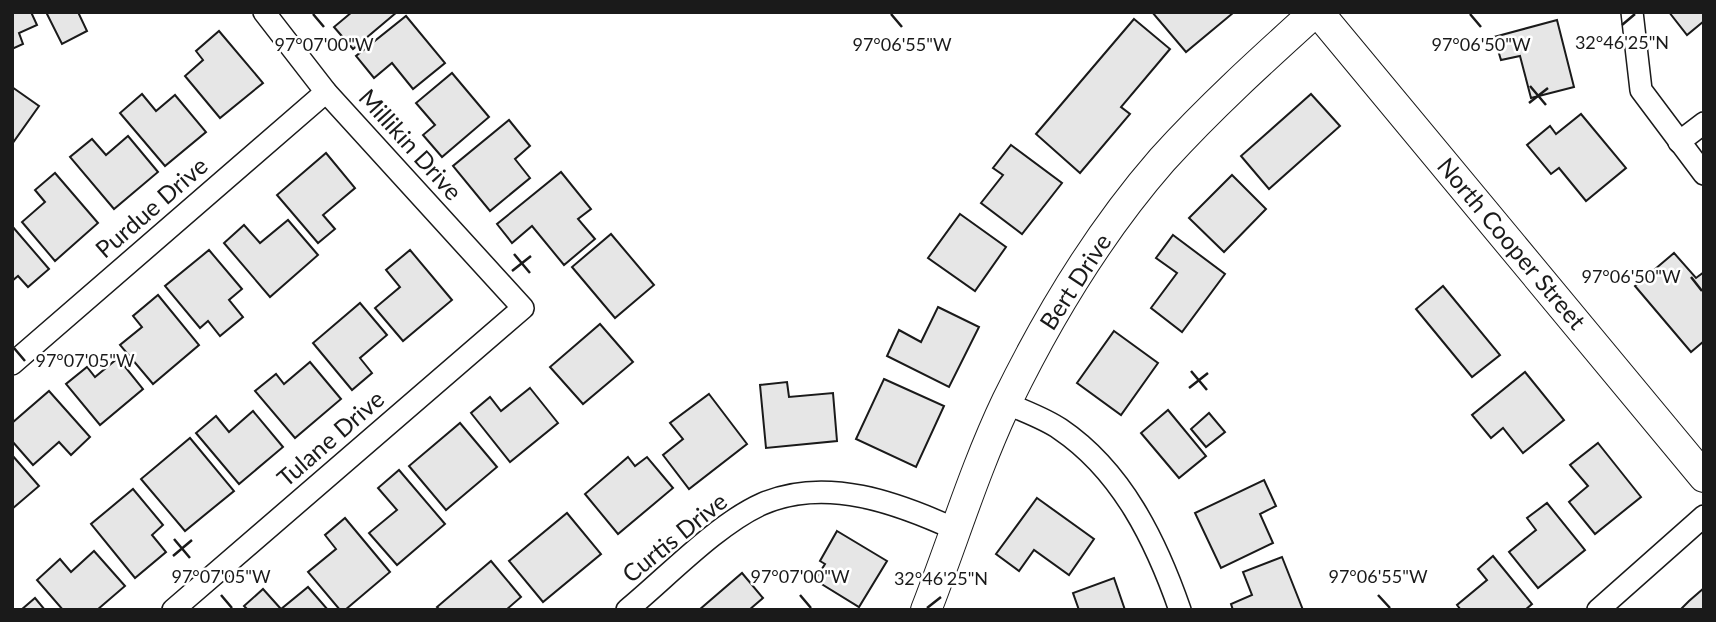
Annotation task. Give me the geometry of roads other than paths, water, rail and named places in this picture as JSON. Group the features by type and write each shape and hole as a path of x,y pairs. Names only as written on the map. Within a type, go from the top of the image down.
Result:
{"street":[{"name":"Millikin Drive","path":"264,12 326,92 523,308"},
{"name":"Bert Drive","path":"926,610 1006,403 1040,339 1097,246 1161,162 1233,86 1317,12"},
{"name":"North Cooper Street","path":"1317,12 1704,477"},
{"path":"1632,12 1641,90 1704,174"},
{"name":"Purdue Drive","path":"12,364 326,92"},
{"path":"1679,142 1704,123"},
{"name":"Tulane Drive","path":"173,610 523,308"},
{"path":"1006,403 1060,428 1111,475 1146,527 1180,610"},
{"name":"Curtis Drive","path":"627,610 736,519 764,503 839,493 880,500 957,530"},
{"path":"1598,610 1704,516"}]}
